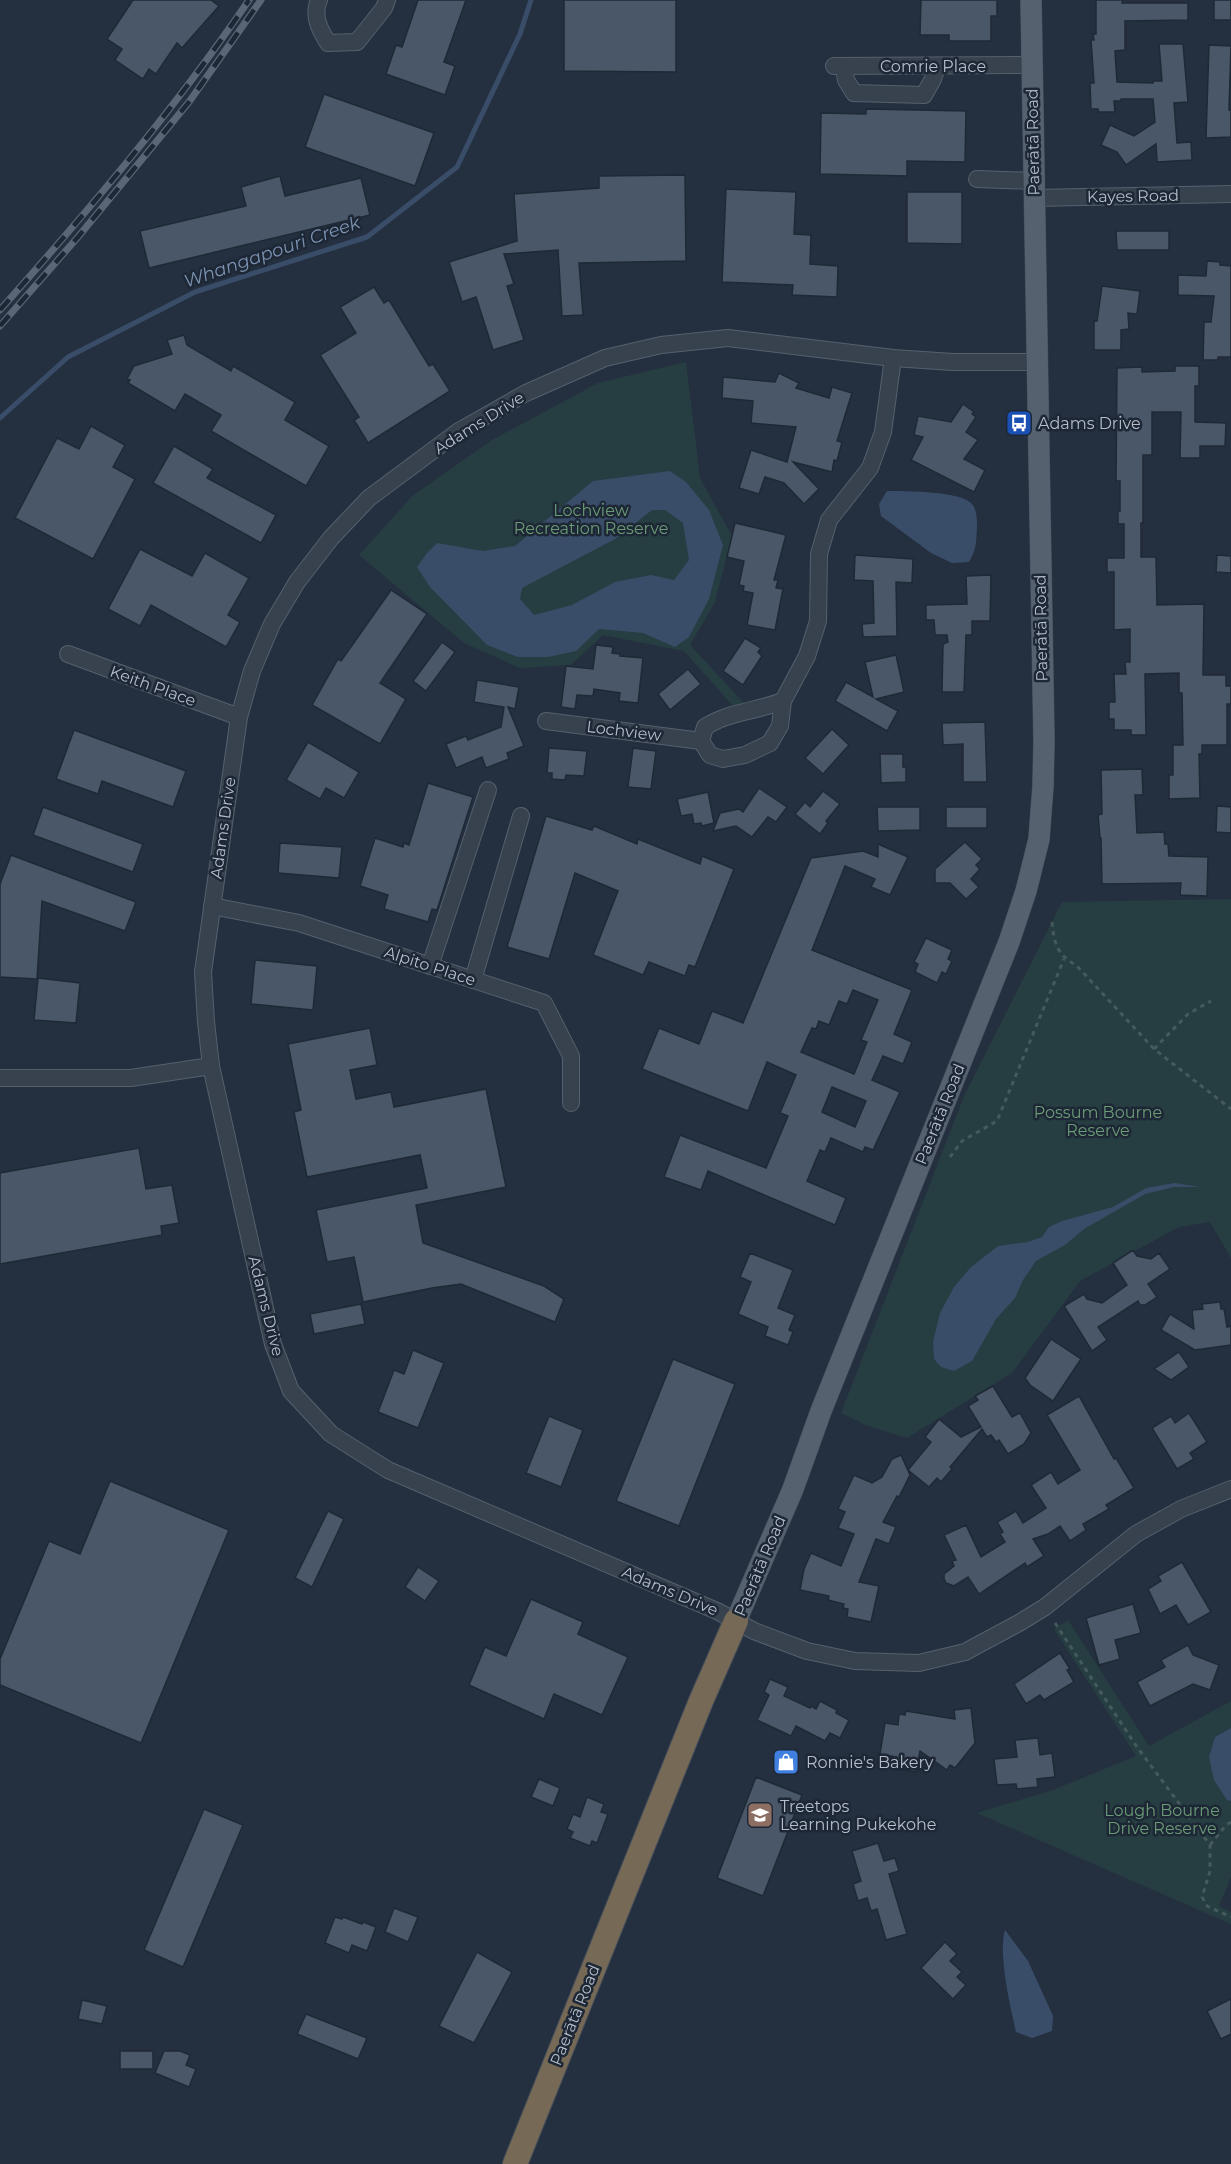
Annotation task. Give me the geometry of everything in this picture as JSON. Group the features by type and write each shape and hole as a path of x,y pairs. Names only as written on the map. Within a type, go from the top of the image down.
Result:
{"highway":[{"name":"Paerātā Road","path":"515,2164 696,1712 736,1621"}],"main road":[{"name":"Paerātā Road","path":"736,1621 793,1489 821,1411 1009,942 1035,860 1041,812 1044,752 1031,0"}],"street":[{"path":"319,0 318,27 328,43 357,42 384,8 387,0"},
{"name":"Comrie Place","path":"937,66 924,95 854,93 839,66 1032,65"},
{"name":"Kayes Road","path":"976,179 1034,189 1231,194"},
{"name":"Adams Drive","path":"1036,362 957,362 893,358 728,338 661,345 605,358 526,393 459,431 369,498 331,538 297,582 272,624 252,671 239,717 204,972 211,1066 273,1344 291,1391 331,1434 388,1470 717,1611 754,1631 807,1651 855,1661 919,1663 965,1652 1045,1607 1136,1534 1181,1509 1231,1489"},
{"path":"783,701 764,709 719,718 705,727 701,741 710,755 723,759 745,755 770,743 780,726 783,701 807,656 818,621 819,554 830,520 870,468 883,432 893,358"},
{"name":"Keith Place","path":"68,654 239,717"},
{"name":"Lochview","path":"546,722 701,741"},
{"path":"430,966 488,790"},
{"path":"473,980 521,816"},
{"name":"Alpito Place","path":"212,906 299,923 543,1003 571,1056 571,1103"},
{"path":"0,1078 131,1078 211,1066"}],"path":[{"path":"1052,922 1054,940 1064,958 1076,965 1154,1049 1231,1109"},
{"path":"950,1157 962,1141 997,1121 1064,958"},
{"path":"1154,1049 1188,1014 1210,1002"},
{"path":"1055,1623 1137,1747 1210,1845 1210,1871 1202,1896 1207,1906 1231,1917"},
{"path":"1210,1845 1231,1822"}],"green space":[{"name":"Lochview Recreation Reserve","path":"686,362 700,478 732,536 715,602 690,645 745,704 734,707 684,651 603,635 571,665 520,668 464,643 359,555 412,496 492,440 598,383"},
{"name":"Possum Bourne Reserve","path":"1231,899 1231,1258 1210,1222 1179,1227 1080,1281 1012,1373 907,1438 868,1426 841,1413 964,1096 1062,902"},
{"name":"Lough Bourne Drive Reserve","path":"1068,1620 1149,1746 1231,1701 1231,1877 1219,1906 1231,1912 1231,1924 977,1813 1053,1790 1136,1756 1054,1629"}],"water":[{"path":"670,471 686,482 709,510 723,545 709,599 689,637 675,647 643,633 599,629 576,651 548,657 518,657 487,645 430,587 417,567 437,543 483,551 515,546 593,481","holes":["652,510 665,510 683,523 689,560 674,580 651,575 615,582 572,605 534,615 520,599 522,588 615,539"]},
{"path":"887,491 945,494 957,496 972,504 976,512 977,527 975,549 969,562 952,563 931,553 881,516 879,504"},
{"path":"1175,1183 1200,1187 1174,1187 1145,1194 1084,1229 1065,1245 1036,1261 1023,1280 1015,1298 996,1319 972,1361 954,1371 941,1367 934,1359 933,1342 940,1313 954,1287 971,1267 998,1246 1028,1242 1042,1237 1049,1227 1062,1221 1113,1207 1146,1188"},
{"path":"1231,1728 1231,1801 1227,1800 1214,1780 1209,1757 1215,1737"},
{"path":"1005,1930 1028,1961 1053,2016 1052,2031 1032,2038 1016,2032 1004,1966"}],"building":[{"path":"133,0 211,0 219,6 182,48 177,43 156,74 149,69 143,79 115,60 122,49 107,39"},
{"path":"418,0 466,0 444,62 455,66 445,95 386,74 396,45 402,47"},
{"path":"564,0 676,0 676,72 564,71"},
{"path":"921,0 997,0 997,16 991,16 991,41 949,41 949,35 920,35"},
{"path":"1096,0 1123,0 1122,3 1188,3 1188,20 1125,21 1125,50 1115,51 1117,82 1153,83 1153,81 1162,81 1159,44 1183,44 1188,102 1174,103 1177,143 1191,142 1192,160 1157,162 1156,144 1126,165 1117,152 1101,145 1110,125 1134,136 1155,122 1153,99 1114,101 1115,112 1098,112 1098,109 1091,109 1090,83 1094,83 1091,40 1094,40 1093,34 1096,34"},
{"path":"1214,0 1231,0 1231,20 1214,20"},
{"path":"1209,45 1231,46 1229,110 1231,110 1231,137 1206,138"},
{"path":"324,94 434,133 415,186 305,147"},
{"path":"866,109 966,111 965,162 907,161 907,176 820,174 821,113 866,114"},
{"path":"685,175 686,261 579,263 583,315 562,316 558,250 504,254 514,284 507,286 524,340 493,350 476,297 462,302 449,262 517,241 514,194 599,188 599,176"},
{"path":"280,176 285,196 361,178 370,215 149,268 140,231 246,206 241,187"},
{"path":"726,189 796,192 794,234 811,235 810,264 838,266 837,297 792,295 793,285 722,282"},
{"path":"907,192 962,192 962,244 907,243"},
{"path":"1116,231 1169,231 1169,250 1117,250"},
{"path":"1207,261 1231,266 1231,357 1218,357 1218,360 1203,360 1204,322 1211,322 1214,296 1178,295 1178,275 1206,276"},
{"path":"1102,286 1140,291 1137,314 1128,313 1129,329 1121,330 1121,350 1094,350 1094,321 1097,321"},
{"path":"374,287 384,303 389,300 429,366 433,364 450,391 368,443 354,420 359,417 320,355 356,333 340,307"},
{"path":"184,335 187,345 231,371 233,366 295,402 285,420 329,446 306,486 211,431 221,415 185,394 175,411 128,383 130,380 127,379 134,366 172,354 167,340"},
{"path":"1175,366 1199,366 1199,386 1195,386 1195,422 1226,423 1225,446 1200,446 1200,458 1180,458 1181,412 1152,412 1152,455 1143,455 1141,557 1156,557 1157,605 1204,604 1203,675 1226,675 1226,686 1231,686 1231,704 1227,704 1227,745 1202,745 1202,754 1199,754 1200,798 1169,799 1169,775 1173,775 1173,745 1183,745 1182,693 1179,693 1179,673 1145,674 1146,735 1131,735 1131,730 1114,730 1114,719 1109,719 1109,702 1115,702 1114,674 1126,674 1125,662 1130,662 1130,629 1114,630 1114,572 1107,572 1107,558 1124,558 1124,524 1118,524 1120,481 1116,481 1117,368 1142,367 1142,372 1175,371"},
{"path":"779,373 799,383 796,388 829,398 832,387 852,393 837,441 842,442 837,461 834,460 832,472 793,462 819,489 804,504 784,483 765,477 759,494 739,488 751,450 787,462 796,427 751,423 753,401 722,398 723,377 775,382"},
{"path":"963,404 974,412 972,414 976,417 966,432 978,440 964,459 985,470 974,492 911,460 923,437 914,435 918,416 951,422"},
{"path":"91,426 125,445 113,467 135,479 93,559 15,518 57,438 79,449"},
{"path":"174,446 213,469 207,478 276,515 261,543 153,483"},
{"path":"735,523 786,535 774,580 778,580 776,588 783,589 775,630 747,625 753,593 743,591 744,586 739,585 744,561 727,557"},
{"path":"140,549 192,576 205,553 249,578 228,615 240,622 226,647 151,605 140,626 108,609"},
{"path":"855,555 913,559 912,583 896,582 897,636 863,637 862,624 874,623 873,581 854,580"},
{"path":"1217,555 1231,556 1231,573 1216,572"},
{"path":"991,575 990,621 972,621 972,635 966,635 964,692 942,692 943,644 948,642 947,635 935,635 934,620 926,620 926,605 967,604 966,576"},
{"path":"391,590 427,614 380,683 406,699 380,744 312,705 338,659 341,661"},
{"path":"745,638 761,648 758,652 762,656 743,685 723,671"},
{"path":"442,642 455,652 426,691 413,681"},
{"path":"596,645 613,647 612,653 620,654 620,656 643,658 638,703 619,701 620,693 594,689 593,696 577,695 575,709 561,707 566,666 593,669"},
{"path":"896,655 904,692 876,699 898,711 887,731 835,701 846,682 873,697 865,662"},
{"path":"688,669 701,684 670,710 658,694"},
{"path":"477,680 519,687 515,709 508,707 524,746 507,753 509,759 486,768 482,757 456,768 446,744 466,736 468,740 501,727 504,707 474,702"},
{"path":"985,722 987,782 963,782 963,744 943,745 942,723"},
{"path":"832,729 849,745 823,774 805,758"},
{"path":"74,730 186,771 173,807 102,781 98,794 56,779"},
{"path":"308,742 359,772 344,798 326,788 320,799 286,780"},
{"path":"549,748 587,751 584,776 566,775 565,780 552,779 552,773 547,773"},
{"path":"633,748 656,751 651,789 628,787"},
{"path":"880,754 903,754 906,782 881,783"},
{"path":"1142,769 1143,795 1135,795 1137,833 1164,832 1169,856 1208,857 1207,896 1180,895 1181,883 1102,884 1098,815 1102,814 1101,770"},
{"path":"428,783 473,797 437,910 432,909 428,922 384,909 388,895 360,886 375,838 403,847 404,843 409,845"},
{"path":"759,788 787,807 776,822 768,817 752,837 736,826 713,831 720,813 739,809 743,812"},
{"path":"823,791 840,804 826,821 828,823 820,834 795,814 805,802 810,807"},
{"path":"708,792 714,823 702,826 701,823 694,824 692,814 681,816 677,799"},
{"path":"1217,806 1231,807 1231,833 1216,832"},
{"path":"43,807 143,844 133,872 33,835"},
{"path":"877,807 920,807 920,830 878,831"},
{"path":"946,807 987,807 987,828 946,828"},
{"path":"546,816 592,830 594,826 637,844 638,839 700,864 702,856 734,869 695,967 689,965 685,976 649,962 643,975 593,955 618,891 575,873 549,959 507,947"},
{"path":"965,842 982,859 976,865 980,869 971,879 979,887 966,899 950,883 935,883 935,869"},
{"path":"280,843 342,847 339,878 278,873"},
{"path":"878,844 908,857 890,895 871,887 875,879 845,866 812,950 912,990 894,1034 912,1042 903,1064 883,1056 872,1080 900,1092 873,1150 865,1147 863,1152 831,1138 825,1152 820,1150 807,1181 846,1198 835,1225 708,1171 701,1190 664,1177 680,1135 766,1168 788,1116 780,1113 796,1075 767,1062 748,1111 642,1069 659,1028 699,1044 712,1011 743,1023 811,858 863,851 878,857","holes":["853,990 878,1000 861,1040 867,1042 854,1074 801,1052 812,1028 816,1029 819,1021 829,1025 839,1001 847,1004","832,1087 866,1101 855,1127 822,1112"]},
{"path":"11,855 136,902 125,931 42,901 37,979 0,977 0,884"},
{"path":"926,938 952,950 948,959 952,961 946,974 942,972 937,983 915,972 918,964 914,962"},
{"path":"255,960 317,966 313,1010 251,1004"},
{"path":"38,978 80,983 76,1023 34,1020"},
{"path":"370,1028 377,1065 350,1070 356,1099 391,1092 394,1107 486,1089 506,1187 416,1205 423,1243 544,1286 564,1299 555,1322 461,1284 363,1302 354,1257 327,1262 316,1210 427,1188 420,1155 307,1177 294,1112 301,1110 288,1044"},
{"path":"139,1148 146,1189 172,1185 179,1223 161,1226 162,1235 0,1264 0,1173"},
{"path":"1133,1250 1137,1256 1151,1259 1159,1253 1170,1269 1148,1284 1157,1297 1145,1305 1140,1305 1138,1301 1098,1327 1107,1340 1092,1351 1064,1306 1084,1294 1087,1299 1102,1303 1127,1285 1113,1263"},
{"path":"750,1253 793,1270 778,1308 795,1315 789,1330 793,1332 788,1345 765,1336 768,1327 738,1314 751,1282 740,1277"},
{"path":"1220,1302 1221,1309 1224,1309 1227,1327 1231,1326 1231,1345 1195,1350 1161,1330 1170,1314 1194,1329 1192,1310 1203,1309 1202,1304"},
{"path":"361,1304 365,1324 314,1334 310,1314"},
{"path":"1051,1339 1081,1359 1053,1401 1030,1385 1025,1378"},
{"path":"413,1350 444,1363 418,1428 378,1412 394,1370 404,1374"},
{"path":"1179,1352 1189,1367 1171,1380 1154,1369"},
{"path":"673,1359 735,1384 679,1526 616,1501"},
{"path":"993,1386 1012,1417 1020,1413 1031,1433 1024,1444 1008,1454 999,1440 996,1442 991,1435 987,1437 982,1429 950,1467 952,1469 941,1482 937,1478 929,1487 908,1470 931,1442 925,1437 939,1419 961,1437 981,1427 968,1406 978,1400 975,1396"},
{"path":"1079,1396 1114,1459 1116,1458 1134,1488 1106,1505 1109,1509 1083,1524 1086,1530 1070,1541 1060,1526 1048,1534 1033,1539 1044,1556 1027,1567 1025,1563 979,1594 968,1577 954,1586 946,1583 944,1574 954,1566 952,1561 956,1560 944,1535 966,1525 981,1557 1005,1542 1000,1534 1003,1532 997,1522 1016,1511 1023,1523 1046,1508 1031,1485 1051,1472 1058,1484 1080,1470 1047,1415"},
{"path":"1189,1413 1207,1442 1190,1453 1194,1459 1177,1469 1152,1428 1171,1416 1175,1423"},
{"path":"549,1416 583,1430 561,1487 526,1473"},
{"path":"901,1455 910,1475 883,1522 896,1527 889,1544 876,1539 859,1582 879,1586 871,1622 847,1617 848,1609 843,1608 844,1604 828,1600 829,1596 800,1590 804,1569 811,1553 841,1566 854,1534 838,1528 845,1512 838,1509 854,1475 872,1483 882,1477 892,1459"},
{"path":"110,1481 229,1530 141,1743 0,1685 0,1659 49,1541 80,1554"},
{"path":"328,1511 344,1519 312,1587 295,1578"},
{"path":"1182,1562 1211,1612 1188,1625 1176,1605 1160,1614 1148,1589 1161,1581 1158,1576"},
{"path":"418,1567 439,1581 425,1601 405,1587"},
{"path":"531,1599 583,1622 578,1634 628,1657 602,1715 554,1694 544,1719 469,1685 485,1647 506,1656"},
{"path":"1133,1604 1141,1633 1115,1640 1120,1659 1099,1665 1086,1618"},
{"path":"1188,1645 1193,1655 1219,1665 1210,1690 1193,1684 1150,1706 1137,1682 1165,1667 1161,1660"},
{"path":"1060,1653 1070,1669 1067,1670 1074,1682 1044,1700 1040,1695 1026,1704 1014,1684"},
{"path":"770,1679 788,1687 784,1696 816,1709 820,1701 849,1720 840,1738 830,1733 825,1741 796,1726 791,1736 757,1720 769,1695 764,1692"},
{"path":"971,1708 975,1743 955,1768 950,1765 947,1770 920,1751 916,1772 895,1768 897,1757 880,1754 885,1723 898,1725 899,1714 905,1715 906,1711 955,1719 954,1710"},
{"path":"1038,1738 1040,1755 1052,1753 1055,1777 1037,1779 1038,1787 1017,1789 1016,1784 997,1785 994,1759 1017,1757 1015,1740"},
{"path":"756,1777 802,1795 763,1896 717,1878"},
{"path":"539,1779 560,1788 553,1806 531,1797"},
{"path":"587,1797 604,1804 601,1812 608,1814 597,1843 592,1841 590,1846 570,1838 573,1832 567,1829 573,1814 580,1817"},
{"path":"204,1809 243,1825 183,1967 144,1950"},
{"path":"878,1843 884,1861 895,1858 899,1871 889,1874 907,1934 886,1940 877,1909 871,1911 867,1898 858,1901 853,1884 861,1881 852,1851"},
{"path":"394,1908 418,1917 408,1942 385,1932"},
{"path":"335,1917 342,1919 343,1917 376,1927 367,1951 352,1945 349,1953 325,1943"},
{"path":"945,1942 957,1954 950,1961 962,1972 957,1977 966,1985 953,1999 921,1968"},
{"path":"477,1952 512,1972 474,2043 439,2026"},
{"path":"1231,1999 1231,2034 1221,2039 1207,2011"},
{"path":"82,2000 107,2006 102,2024 78,2019"},
{"path":"306,2014 367,2038 358,2059 297,2034"},
{"path":"120,2051 153,2051 153,2069 120,2069"},
{"path":"164,2051 180,2051 190,2055 186,2065 196,2069 189,2087 155,2073"}],"waterway":[{"name":"Whangapouri Creek","path":"0,418 68,357 195,292 367,237 457,167 520,34 531,0"}],"railway":[{"path":"0,310 129,159 191,81 249,0"},
{"path":"0,326 78,237 189,102 261,0"}],"place":[{"name":"Adams Drive","path":"1019,423"},
{"name":"Ronnie's Bakery","path":"786,1762"},
{"name":"Treetops Learning Pukekohe","path":"760,1815"}]}
